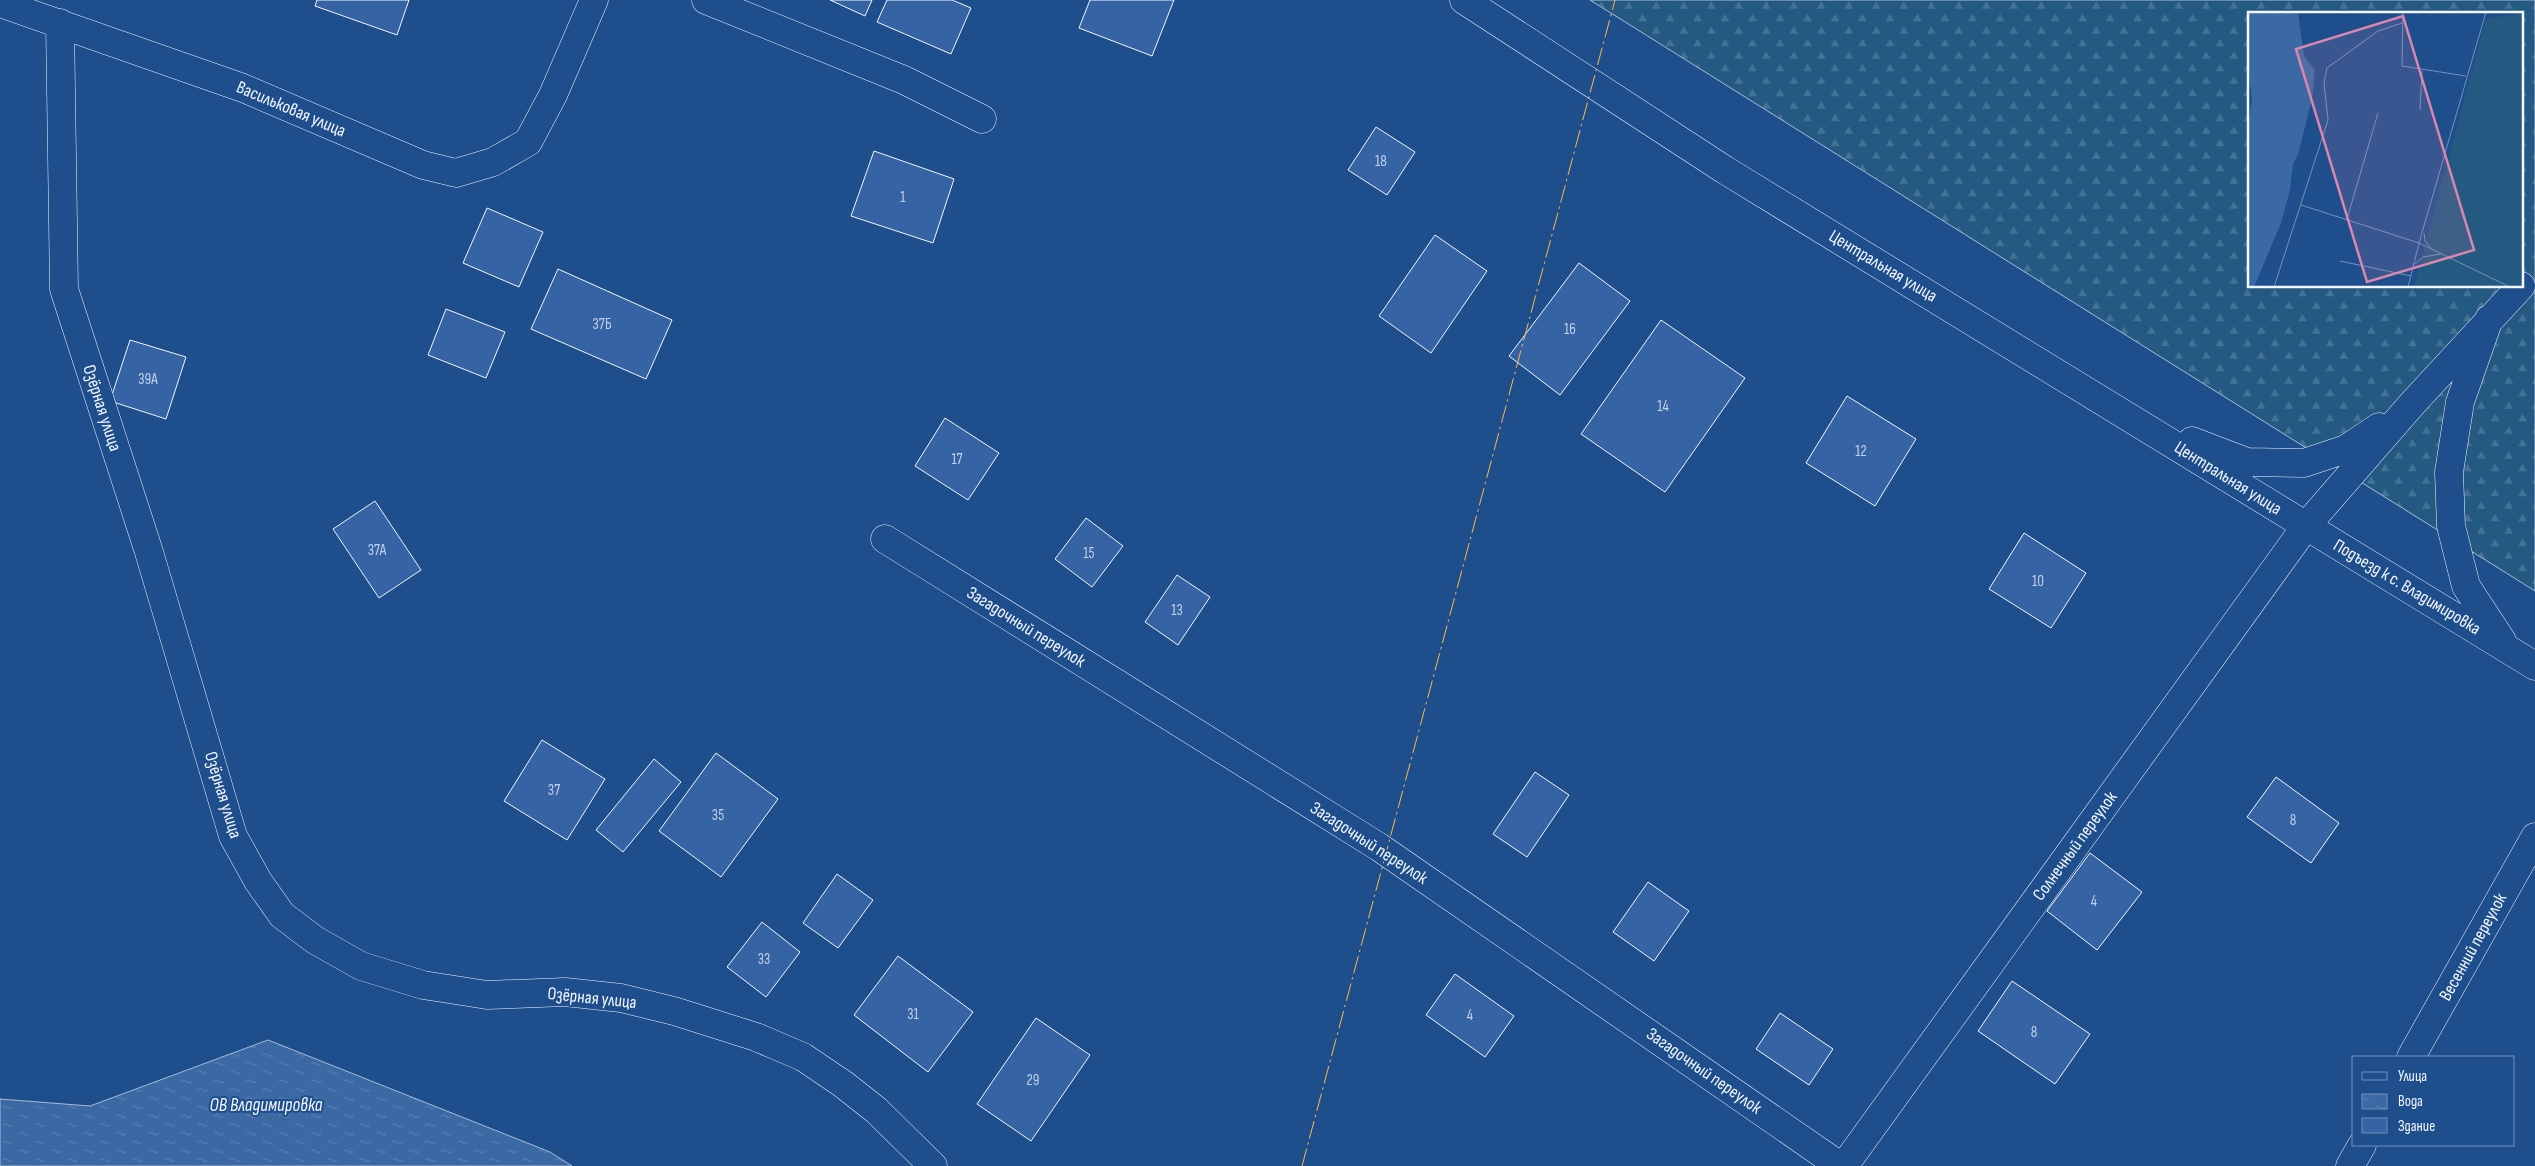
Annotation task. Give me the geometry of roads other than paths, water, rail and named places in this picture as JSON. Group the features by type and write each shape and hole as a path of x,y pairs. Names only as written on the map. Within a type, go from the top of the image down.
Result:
{"street":[{"name":"Васильковая улица","path":"0,3 243,88 423,165 456,173 494,162 528,142 553,94 594,0"},
{"path":"706,0 904,80 982,119"},
{"name":"Центральная улица","path":"1464,0 1725,170 2306,526"},
{"name":"Озёрная улица","path":"60,24 64,289 149,552 234,836 258,881 282,915 315,940 361,966 422,985 487,995 565,992 621,998 756,1037 804,1058 843,1084 876,1110 933,1166"},
{"path":"2522,285 2535,271"},
{"path":"2132,418 2247,462 2304,463 2346,449 2412,404 2519,288"},
{"path":"2490,319 2460,402 2449,472 2451,526 2466,586 2507,649"},
{"name":"Солнечный переулок","path":"1844,1166 2306,526 2412,404"},
{"name":"Подъезд к с. Владимировка","path":"2306,526 2535,666"},
{"name":"Загадочный переулок","path":"885,539 1379,847 1840,1166"},
{"name":"Весенний переулок","path":"2412,1056 2535,837"},
{"path":"2350,1166 2361,1146"}],"water":[{"name":"ОВ Владимировка","path":"268,1040 550,1152 572,1166 0,1166 0,1099 90,1106"}]}
